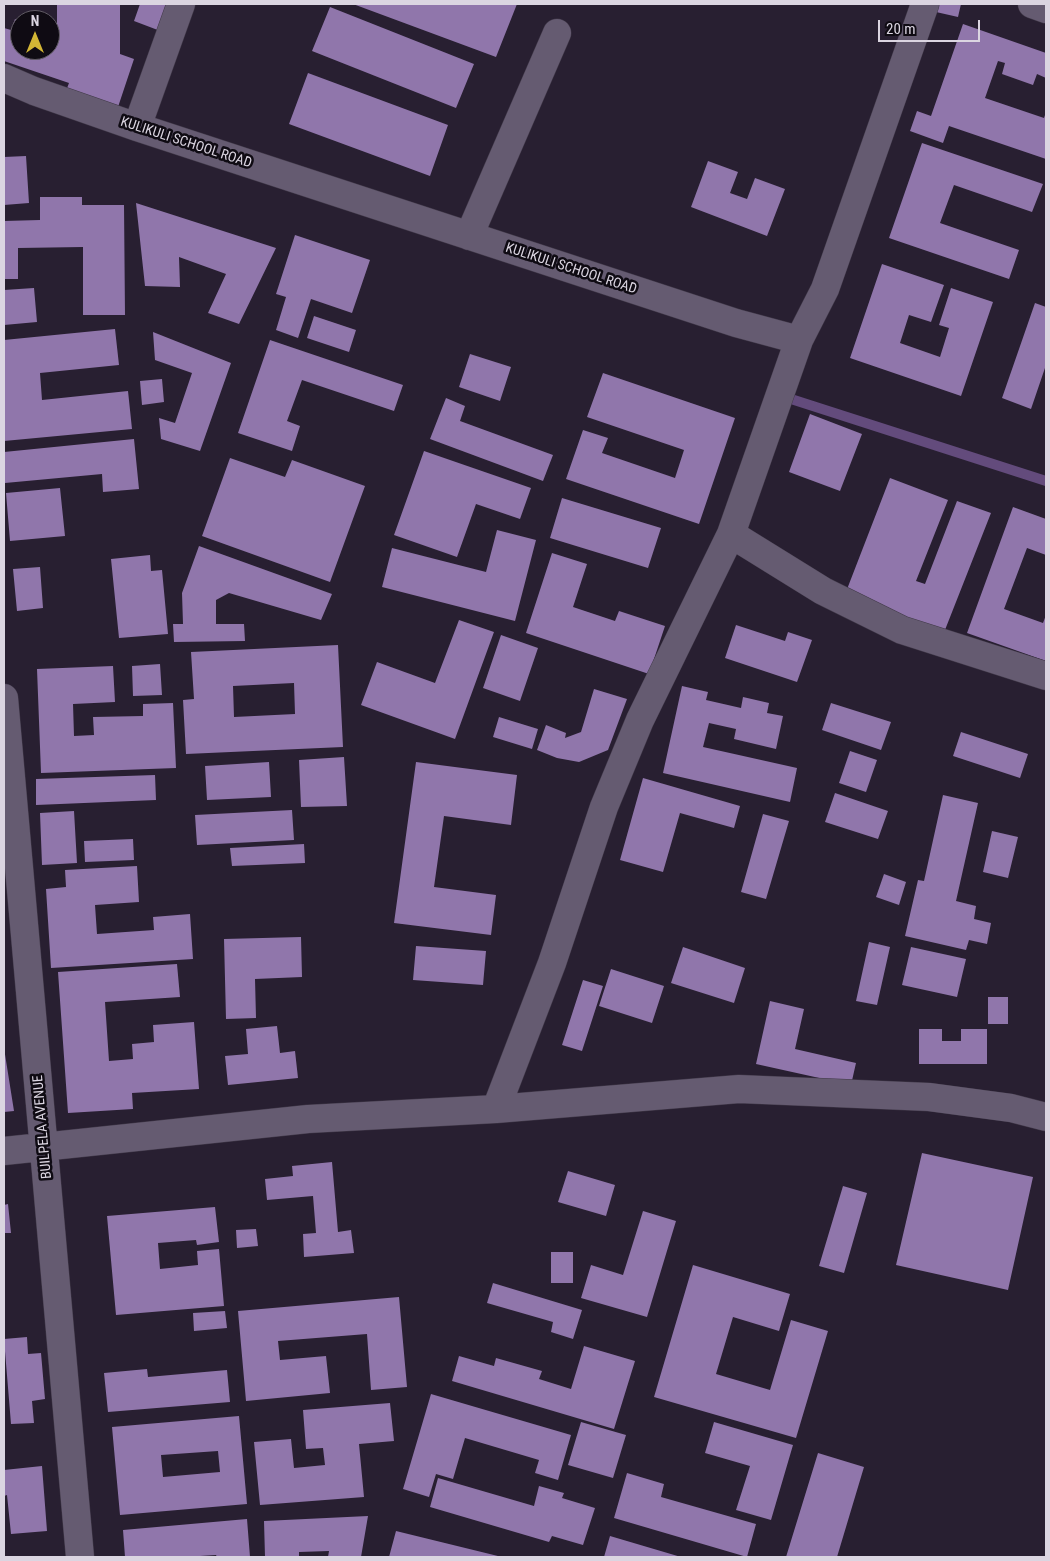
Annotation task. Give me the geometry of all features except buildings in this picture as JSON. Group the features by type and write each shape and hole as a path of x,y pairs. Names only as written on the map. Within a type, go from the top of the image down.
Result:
{"street":[{"path":"137,127 181,4"},
{"path":"496,1109 552,963 604,807 640,720 731,534 798,340 825,289 925,4"},
{"path":"1032,4 1046,9"},
{"path":"469,236 557,33"},
{"name":"KULIKULI SCHOOL ROAD","path":"4,78 34,91 137,127 736,323 798,340"},
{"path":"731,534 823,591 902,630 1046,676"},
{"name":"BUILPELA AVENUE","path":"4,698 80,1557"},
{"path":"4,1151 308,1119 496,1109 739,1089 929,1097 1011,1108 1046,1118"}],"waterway":[{"path":"791,399 1046,481"}]}
